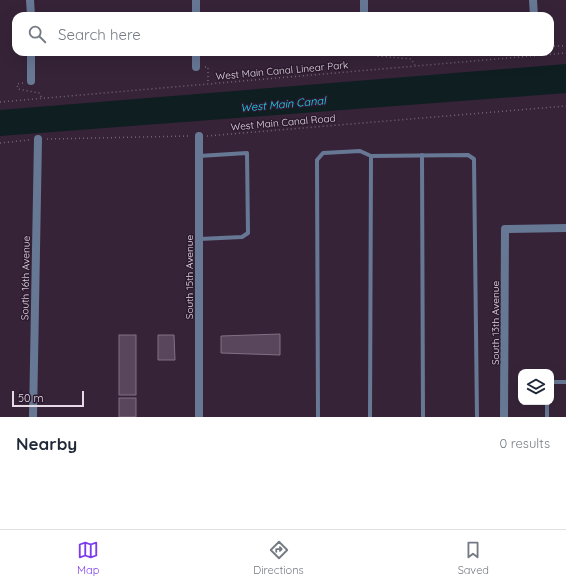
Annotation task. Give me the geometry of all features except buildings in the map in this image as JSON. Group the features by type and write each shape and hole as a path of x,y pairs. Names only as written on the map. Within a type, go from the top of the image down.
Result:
{"street":[{"path":"30,0 30,12"},
{"path":"196,0 196,12"},
{"path":"364,0 364,12"},
{"path":"534,0 534,12"},
{"path":"31,56 31,81"},
{"path":"196,56 196,67"},
{"name":"South 15th Avenue","path":"199,136 199,417"},
{"name":"South 16th Avenue","path":"33,417 38,139"},
{"name":"South 13th Avenue","path":"504,417 505,228 566,228"}],"lane":[{"path":"318,417 318,160 323,153 360,151 371,156 468,155 474,159 477,417"},
{"path":"199,156 247,153 248,232 242,236 199,239"},
{"path":"422,155 424,417"},
{"path":"370,417 371,156"},
{"path":"554,382 566,382"},
{"path":"547,405 547,417"}],"path":[{"path":"554,46 566,46"},
{"name":"West Main Canal Linear Park","path":"554,54 566,53"},
{"path":"378,56 411,59 415,65"},
{"name":"West Main Canal Linear Park","path":"0,102 528,56"},
{"path":"208,67 208,83"},
{"path":"17,84 18,89 39,93 42,98"},
{"name":"West Main Canal Road","path":"0,142 38,139 199,136 566,106"}],"water":[{"name":"West Main Canal","path":"566,64 566,93 0,136 0,110"}]}
